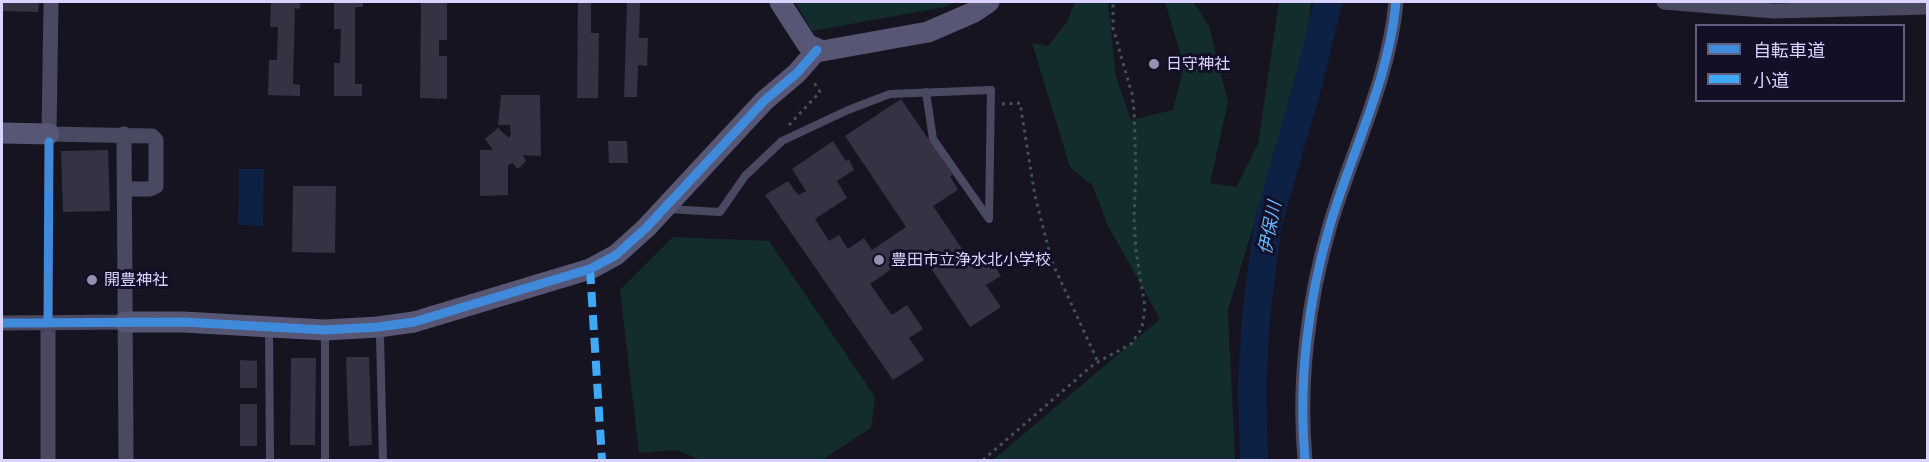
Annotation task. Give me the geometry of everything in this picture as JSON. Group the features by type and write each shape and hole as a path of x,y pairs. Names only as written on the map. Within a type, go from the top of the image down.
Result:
{"street":[{"path":"49,134 51,2"},
{"path":"780,2 807,44 818,50 828,51 928,32 974,12 989,2"},
{"path":"1305,460 1303,411 1308,330 1318,274 1330,225 1375,97 1387,52 1396,2"},
{"path":"1664,2 1774,11 1928,7"},
{"path":"2,323 183,322 325,330 378,327 414,321 590,269 616,255 646,228 764,101 797,73 818,50"},
{"path":"2,133 149,135 156,140 158,182 150,189 124,189"},
{"path":"124,134 126,460"},
{"path":"48,323 48,460"}],"lane":[{"path":"663,209 720,212 745,176 782,141 848,110 890,94 926,92 992,90 989,219 933,139 926,92"},
{"path":"378,327 383,460"},
{"path":"270,328 270,460"},
{"path":"325,330 325,460"}],"path":[{"path":"983,460 1098,362 1131,344 1142,328 1145,307 1136,252 1134,110 1132,94 1113,28 1113,2"},
{"path":"782,141 789,124 820,92 813,81"},
{"path":"991,104 1020,104 1035,196 1052,262 1098,362"}],"green space":[{"path":"795,2 955,2 945,7 812,31"},
{"path":"1075,2 1108,2 1116,77 1131,120 1173,110 1184,66 1165,2 1193,2 1209,26 1228,102 1210,183 1236,187 1258,144 1279,2 1311,2 1308,30 1271,167 1228,310 1235,460 993,460 1160,319 1107,224 1093,186 1070,167 1032,43 1048,46 1067,22"},
{"path":"673,237 769,241 875,397 871,428 822,460 701,460 676,450 639,453 620,290"}],"water":[{"path":"239,169 264,169 263,226 238,225"}],"building":[{"path":"2,2 39,2 38,12 2,11"},
{"path":"271,2 300,2 300,9 295,8 293,84 300,85 300,96 268,95 269,60 277,60 278,27 270,27"},
{"path":"334,2 363,2 363,7 355,7 355,84 362,84 362,96 334,96 334,63 340,63 341,29 334,29"},
{"path":"421,2 447,2 447,40 439,40 439,56 447,56 447,99 420,98"},
{"path":"578,2 591,2 591,33 599,33 598,98 577,98"},
{"path":"627,2 640,2 639,38 648,38 647,66 638,65 637,97 624,97"},
{"path":"501,95 540,95 541,156 523,155 526,161 518,169 512,163 508,165 508,195 480,196 480,150 493,150 485,139 498,128 509,138 511,134 510,125 498,125"},
{"path":"901,99 953,175 950,176 958,190 933,206 969,259 985,250 1001,276 986,285 1001,307 970,327 919,250 870,284 892,315 907,305 923,329 909,338 924,360 893,380 765,195 788,181 798,195 806,191 792,169 833,141 846,161 849,159 854,170 837,181 847,198 815,219 829,241 839,235 848,249 864,238 872,250 906,227 845,136"},
{"path":"608,141 627,141 628,163 609,163"},
{"path":"108,150 110,211 63,212 61,151"},
{"path":"293,186 336,186 335,253 292,252"},
{"path":"346,357 369,357 372,445 349,446"},
{"path":"291,358 316,358 315,445 290,445"},
{"path":"240,360 257,361 257,388 240,388"},
{"path":"240,404 257,404 257,446 240,446"}],"waterway":[{"name":"伊保川","path":"1254,460 1252,387 1256,316 1268,223 1309,81 1328,2"}],"marked path":[{"path":"590,269 602,460"}],"cycle path":[{"path":"1305,460 1304,371 1316,282 1330,225 1378,87 1392,31 1396,2"},
{"path":"2,323 183,322 325,330 378,327 414,322 590,269 616,255 646,228 764,101 797,73 817,50"},
{"path":"48,323 49,142"}],"place":[{"name":"日守神社","path":"1154,64"},
{"name":"豊田市立浄水北小学校","path":"879,260"},
{"name":"開豊神社","path":"92,280"}]}
